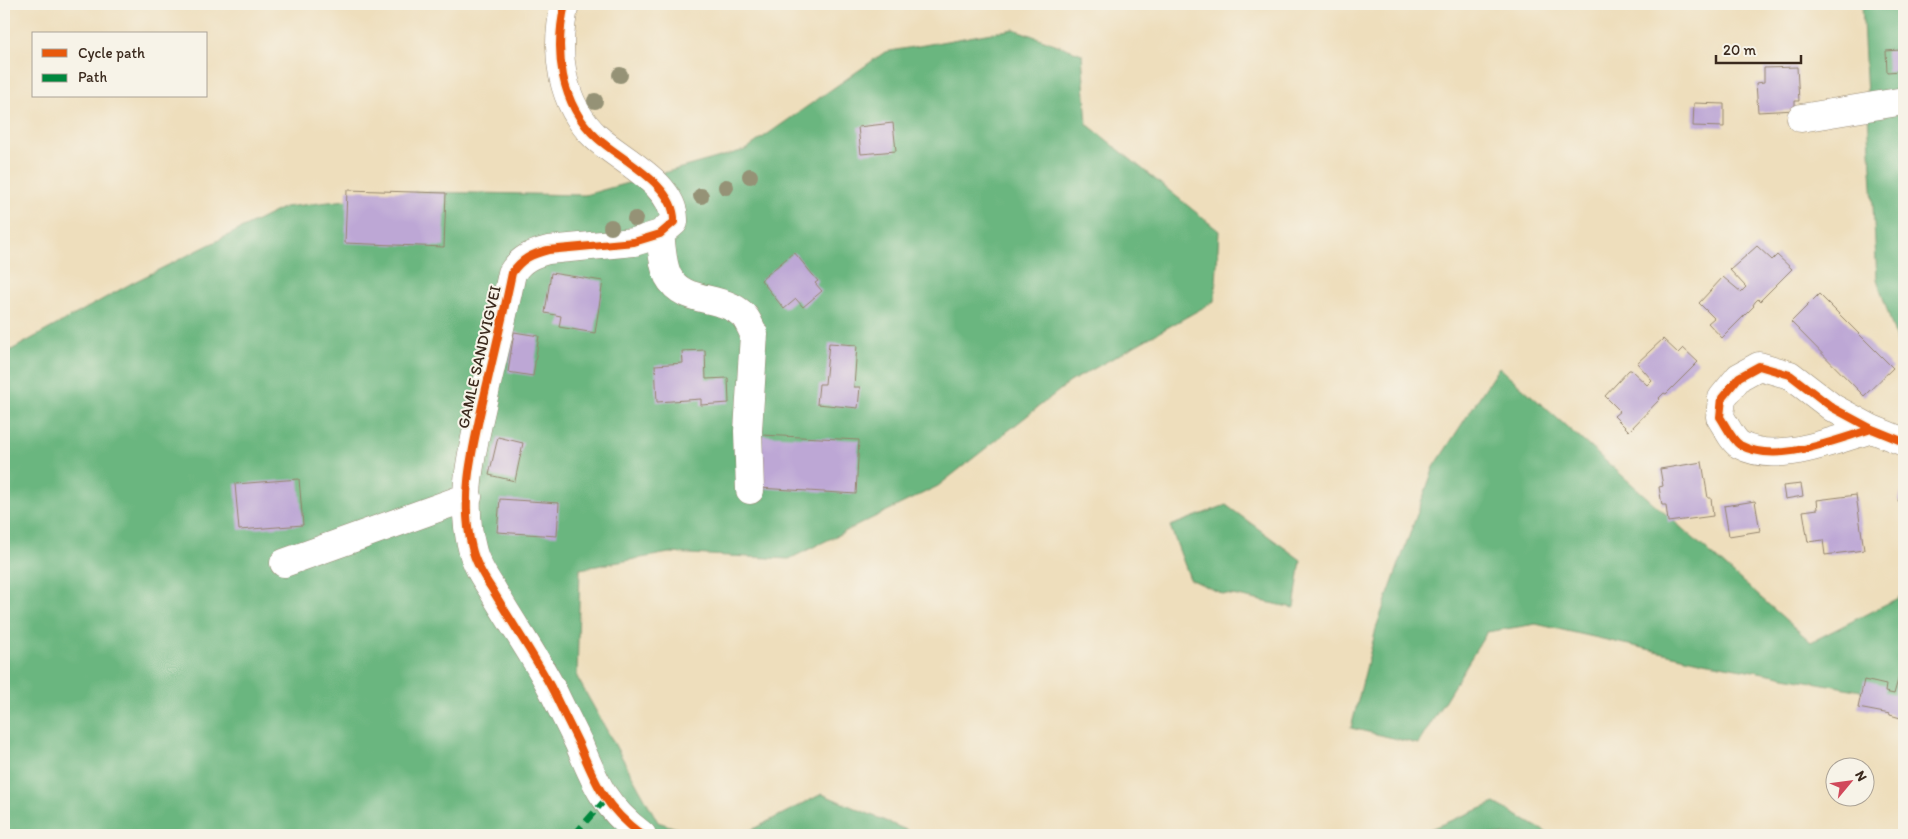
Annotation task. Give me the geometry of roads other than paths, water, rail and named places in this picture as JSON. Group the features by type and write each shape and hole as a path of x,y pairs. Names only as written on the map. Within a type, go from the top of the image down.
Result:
{"street":[{"path":"565,4 560,43 561,68 567,95 573,108 596,137 636,167 660,188 671,202 674,222 660,234 667,274 679,290 736,310 746,320 754,334 748,431 750,490"},
{"path":"1801,118 1904,101"},
{"name":"GAMLE SANDVIGVEI","path":"642,835 627,824 605,800 590,773 578,743 543,671 484,576 472,549 468,520 468,498 472,451 512,274 518,264 537,253 548,250 634,242 660,234"},
{"path":"1872,429 1805,449 1764,453 1738,444 1720,416 1722,398 1739,377 1759,366 1790,375 1833,408 1872,429 1904,442"},
{"path":"284,563 468,498"}]}
